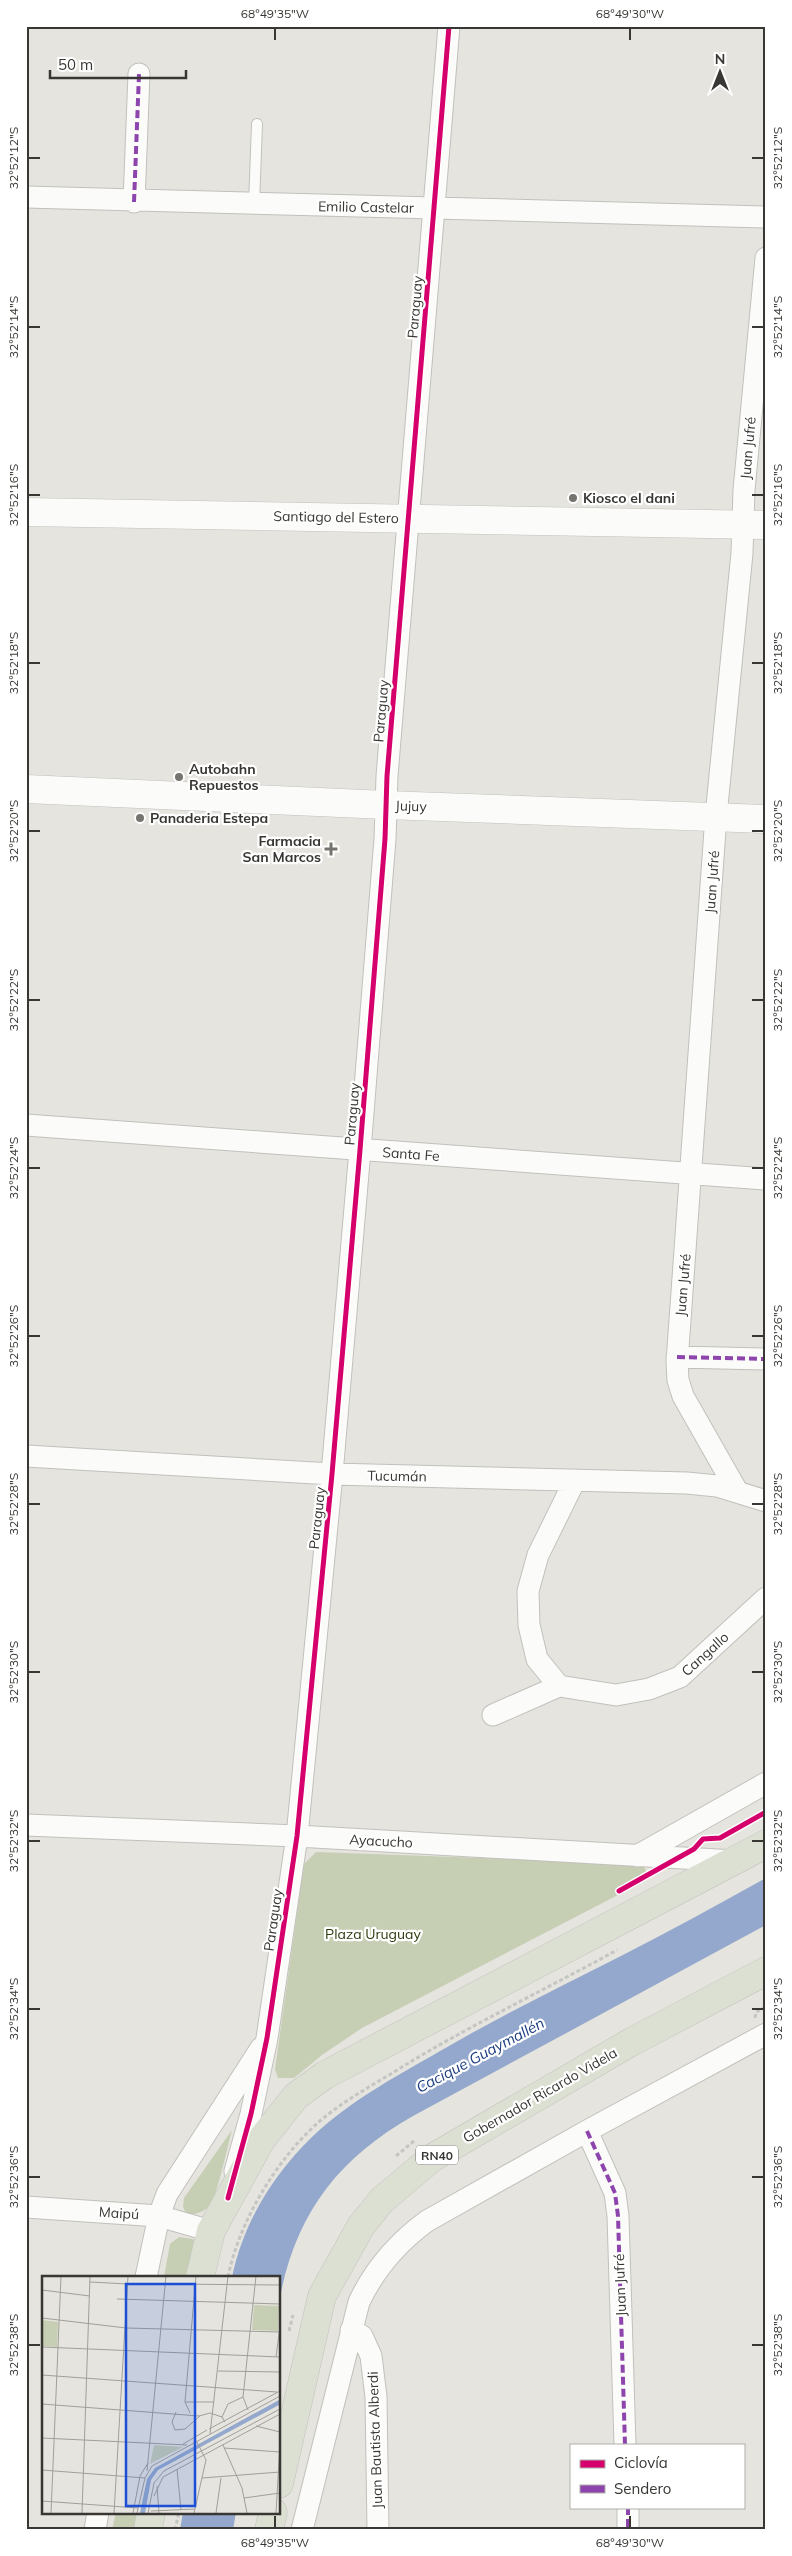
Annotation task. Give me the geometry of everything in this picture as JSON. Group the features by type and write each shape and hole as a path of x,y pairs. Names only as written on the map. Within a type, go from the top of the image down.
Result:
{"highway":[{"path":"200,2276 211,2231 228,2198 261,2140 296,2096 325,2075 766,1844"},
{"name":"Gobernador Ricardo Videla","path":"280,2480 322,2296 361,2226 382,2200 432,2158 633,2041 766,1971"},
{"path":"148,2530 151,2514"},
{"path":"269,2530 273,2514"}],"street":[{"name":"Paraguay","path":"228,2198 251,2114 267,2038 297,1836 332,1474 360,1150 408,519 449,26"},
{"path":"134,202 139,74"},
{"name":"Emilio Castelar","path":"26,198 766,217"},
{"name":"Juan Jufré","path":"737,1491 683,1396 678,1380 677,1357 692,1175 716,816 754,525 766,258"},
{"name":"Santiago del Estero","path":"26,512 754,525"},
{"name":"Jujuy","path":"26,789 386,806 766,819"},
{"name":"Santa Fe","path":"26,1125 766,1179"},
{"path":"677,1357 766,1359"},
{"name":"Tucumán","path":"26,1456 332,1474 694,1483 737,1491 766,1501"},
{"path":"493,1715 559,1686 537,1659 529,1625 528,1591 538,1555 575,1480"},
{"name":"Cangallo","path":"559,1686 616,1694 649,1689 680,1677 766,1598"},
{"path":"638,1856 766,1783"},
{"name":"Ayacucho","path":"26,1825 297,1836 735,1861"},
{"path":"302,2530 351,2330 366,2287 381,2265 406,2237 427,2221 587,2131 766,2034"},
{"name":"Paraguay","path":"146,2276 159,2216 167,2194 267,2038"},
{"name":"Juan Jufré","path":"587,2131 615,2193 618,2216 626,2444"},
{"name":"Maipú","path":"26,2207 159,2216 211,2231"},
{"name":"Juan Bautista Alberdi","path":"351,2330 362,2336 372,2356 376,2397 378,2530"},
{"path":"628,2508 628,2530"},
{"path":"94,2530 98,2514"}],"lane":[{"path":"254,205 257,124"}],"path":[{"path":"228,2276 246,2220 260,2196 274,2174 321,2121 350,2098 434,2047 619,1948"},
{"path":"175,2530 179,2514"}],"green space":[{"name":"Plaza Uruguay","path":"316,1852 623,1863 643,1865 648,1875 639,1884 362,2028 322,2055 294,2078 278,2078 275,2069 304,1864"},
{"path":"232,2130 213,2200 205,2210 196,2214 186,2213 183,2207 184,2198"},
{"path":"179,2237 193,2239 198,2248 192,2276 164,2276 170,2244"},
{"path":"116,2514 140,2514 136,2530 112,2530"}],"water":[{"name":"Cacique Guaymallén","path":"766,1878 766,1925 413,2116 362,2151 341,2171 323,2193 308,2217 286,2272 280,2299 280,2276 232,2276 243,2238 272,2185 284,2168 311,2138 342,2111 395,2077 470,2034 656,1938"},
{"path":"183,2514 236,2514 233,2530 180,2530"}],"marked path":[{"path":"134,202 139,74"},
{"path":"677,1357 766,1359"},
{"path":"587,2131 615,2193 618,2216 625,2444"},
{"path":"628,2508 628,2530"}],"cycle path":[{"path":"228,2198 251,2114 267,2038 297,1836 332,1474 360,1150 385,839 387,776 449,26"},
{"path":"619,1891 694,1849 703,1839 720,1838 766,1812"}],"place":[{"name":"Kiosco el dani","path":"573,498"},
{"name":"Autobahn Repuestos","path":"179,777"},
{"name":"Panaderia Estepa","path":"140,818"},
{"name":"Farmacia San Marcos","path":"331,849"}]}
